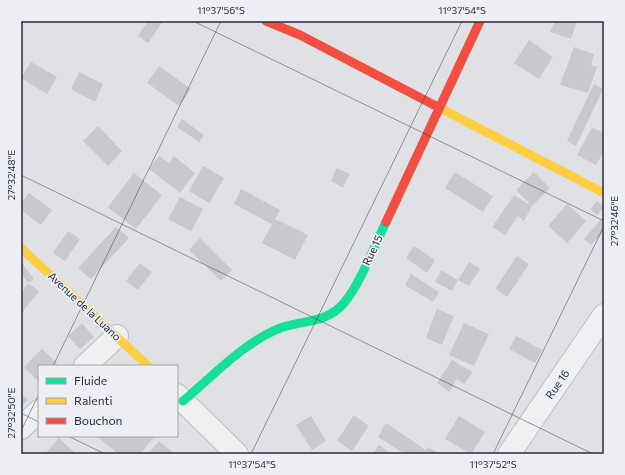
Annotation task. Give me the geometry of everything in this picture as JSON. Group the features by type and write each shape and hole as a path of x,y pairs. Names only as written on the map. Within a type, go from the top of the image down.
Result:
{"street":[{"path":"266,21 300,35 604,194"},
{"name":"Rue 15","path":"180,398 259,337 284,327 328,317 344,303 362,272 480,21"},
{"name":"Avenue de la Luano","path":"21,248 147,365"},
{"name":"Rue 16","path":"509,454 604,315"},
{"path":"86,365 117,336"},
{"path":"180,398 237,454"},
{"path":"21,428 38,411"}],"building":[{"path":"148,21 163,21 148,43 138,36"},
{"path":"555,21 577,21 571,39 550,32"},
{"path":"529,40 553,57 539,79 514,63"},
{"path":"574,47 594,54 591,65 597,67 588,93 560,85"},
{"path":"31,62 57,77 47,94 21,78"},
{"path":"159,66 191,89 179,106 147,83"},
{"path":"79,72 103,84 95,102 71,89"},
{"path":"594,84 603,89 576,146 567,141"},
{"path":"182,119 204,135 199,142 177,127"},
{"path":"98,126 122,151 108,166 83,141"},
{"path":"592,127 604,133 604,151 596,165 577,155"},
{"path":"159,156 169,163 174,156 195,173 180,193 149,169"},
{"path":"203,166 224,178 209,203 189,191"},
{"path":"337,168 350,174 343,188 331,181"},
{"path":"455,172 493,196 483,212 445,188"},
{"path":"534,172 550,188 532,206 516,190"},
{"path":"134,173 162,195 136,229 108,207"},
{"path":"241,189 280,210 275,219 308,235 295,260 262,243 272,224 234,204"},
{"path":"29,193 52,210 41,225 21,210 21,204"},
{"path":"514,195 532,206 524,221 518,216 505,235 492,227"},
{"path":"180,197 203,209 191,231 168,219"},
{"path":"597,201 604,207 597,215 590,209"},
{"path":"567,204 586,221 567,243 548,226"},
{"path":"604,216 604,231 591,245 584,239"},
{"path":"116,227 129,238 91,279 78,268"},
{"path":"68,231 80,239 65,261 53,253"},
{"path":"200,238 232,270 221,281 189,250"},
{"path":"414,246 435,260 427,273 406,258"},
{"path":"517,256 529,264 507,297 495,289"},
{"path":"21,262 34,279 28,283 21,274"},
{"path":"469,262 480,269 469,286 458,280"},
{"path":"140,263 152,272 138,290 126,281"},
{"path":"441,270 458,280 452,291 435,282"},
{"path":"411,274 439,292 433,302 405,285"},
{"path":"28,283 39,291 21,314 21,293"},
{"path":"437,309 454,316 442,345 426,338"},
{"path":"82,323 94,337 80,349 68,336"},
{"path":"464,323 489,334 474,366 449,355"},
{"path":"516,336 542,350 535,363 509,349"},
{"path":"42,349 57,363 56,365 38,365 38,381 24,367"},
{"path":"452,360 472,372 465,384 457,379 449,392 437,383"},
{"path":"21,394 28,400 21,407"},
{"path":"354,415 369,426 352,451 337,441"},
{"path":"311,416 326,441 312,450 296,425"},
{"path":"459,416 485,432 471,454 445,439"},
{"path":"386,423 426,450 428,447 440,454 405,454 378,437"},
{"path":"154,437 140,454 118,454 99,438"},
{"path":"59,438 76,454 45,454"},
{"path":"159,441 175,454 148,454"},
{"path":"379,445 392,454 373,454"}],"traffic: fast":[{"path":"183,401 230,360 269,333 283,327 323,318 344,303 356,286 386,222"}],"traffic: slow":[{"path":"436,106 604,193"},
{"path":"21,248 147,365"}],"traffic: jam":[{"path":"266,21 300,35 436,106"},
{"path":"386,222 480,21"}]}
